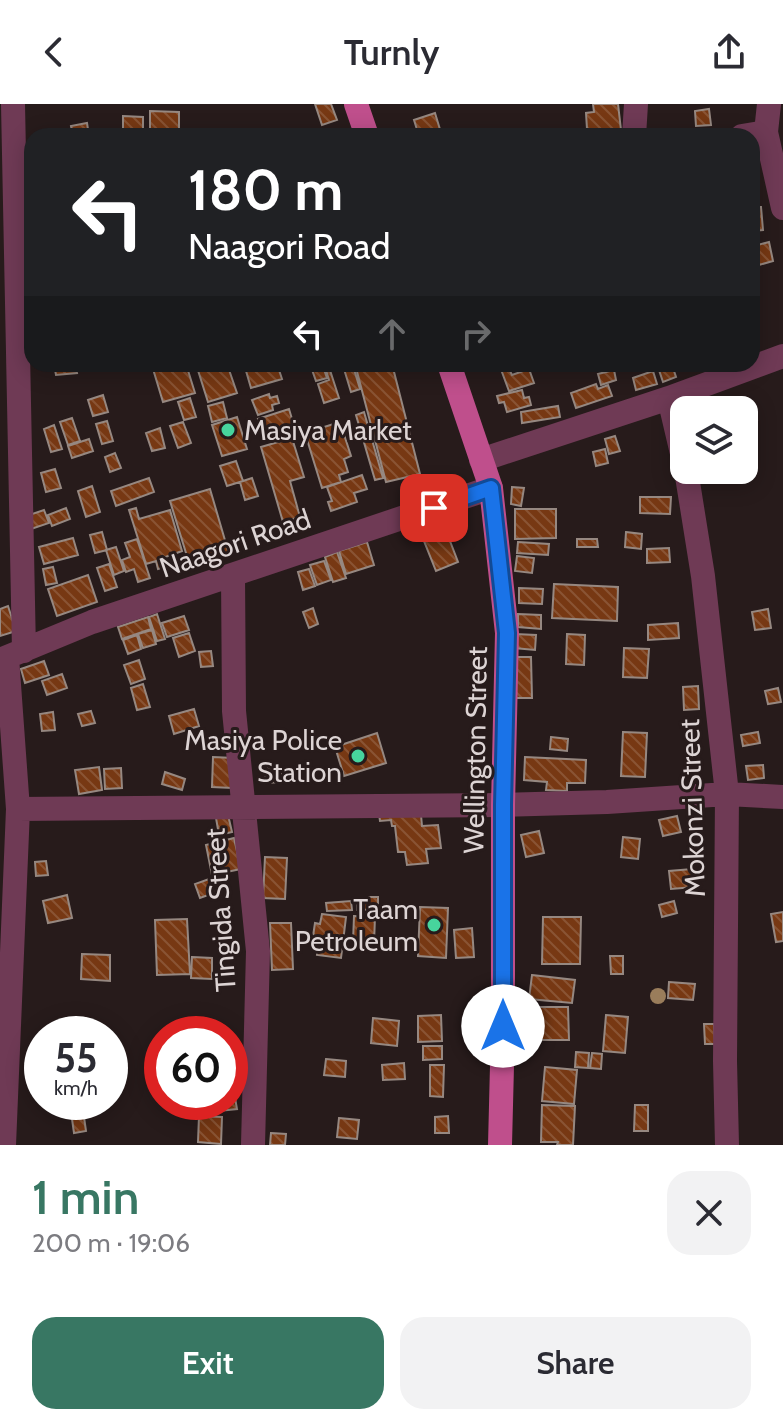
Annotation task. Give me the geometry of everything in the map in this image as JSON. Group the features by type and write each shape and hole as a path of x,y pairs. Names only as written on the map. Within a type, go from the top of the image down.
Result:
{"main road":[{"path":"356,104 364,128"},
{"name":"Wellington Street","path":"452,372 491,488 507,633 500,1145"}],"street":[{"path":"4,1145 18,809 10,656 13,104"},
{"path":"634,128 636,104"},
{"path":"757,128 769,104"},
{"path":"760,149 783,208"},
{"path":"760,364 783,356"},
{"path":"481,460 740,372"},
{"path":"669,398 670,402"},
{"name":"Mokonzi Street","path":"688,484 703,576 727,794 727,1145"},
{"name":"Naagori Road","path":"10,656 92,622 491,488"},
{"name":"Tingida Street","path":"233,575 234,711 258,951 253,1145"},
{"path":"18,809 503,805 727,794 783,797"}],"building":[{"path":"315,104 331,104 337,120 322,125"},
{"path":"593,104 618,104 621,128 587,128 586,113 594,112"},
{"path":"709,109 711,125 696,126 695,111"},
{"path":"150,111 179,112 179,128 150,128"},
{"path":"435,113 440,128 416,128 414,120"},
{"path":"123,116 143,117 143,128 123,128"},
{"path":"87,123 88,128 71,128"},
{"path":"760,207 761,207 763,230 760,230"},
{"path":"769,242 773,261 760,265 760,244"},
{"path":"55,372 77,373 56,375"},
{"path":"154,372 188,372 195,393 163,402"},
{"path":"199,372 230,372 237,393 208,402"},
{"path":"246,372 280,372 282,379 251,388"},
{"path":"313,372 325,372 327,378 316,381"},
{"path":"326,372 331,372 339,398 324,403 318,384 329,380"},
{"path":"345,372 355,372 360,389 351,392"},
{"path":"357,372 394,372 420,474 386,482"},
{"path":"502,372 510,372 512,375 530,372 534,383 509,391"},
{"path":"614,372 616,380 601,385 598,374"},
{"path":"653,372 657,384 636,390 633,378"},
{"path":"660,372 674,372 676,377 663,382"},
{"path":"596,384 598,389 608,385 612,396 576,408 571,393"},
{"path":"522,390 524,398 529,397 531,405 507,412 504,402 499,403 497,396"},
{"path":"269,394 270,398 277,396 279,403 272,405 273,410 258,415 252,400"},
{"path":"103,395 108,412 93,416 88,400"},
{"path":"190,398 196,417 184,420 178,402"},
{"path":"223,402 227,418 212,422 208,406"},
{"path":"558,406 560,417 522,423 521,412"},
{"path":"289,409 295,429 265,439 258,419"},
{"path":"364,412 383,478 375,480 356,415"},
{"path":"237,417 247,449 222,456 212,425"},
{"path":"72,418 80,441 68,445 60,422"},
{"path":"107,421 113,441 102,444 96,424"},
{"path":"183,422 191,443 178,448 170,426"},
{"path":"340,422 351,456 344,459 348,472 339,475 341,482 322,488 305,433"},
{"path":"54,425 62,449 51,452 44,429"},
{"path":"160,428 165,448 152,451 146,433"},
{"path":"615,436 620,451 609,454 605,439"},
{"path":"292,438 304,477 290,481 300,517 283,522 261,447"},
{"path":"89,439 93,451 72,458 68,446"},
{"path":"605,449 608,463 596,466 593,452"},
{"path":"115,453 121,468 110,472 105,457"},
{"path":"236,461 243,481 227,486 220,466"},
{"path":"55,469 61,488 46,492 41,473"},
{"path":"362,475 367,489 354,493 357,502 331,511 328,502 332,501 327,487"},
{"path":"149,478 154,492 116,506 111,491"},
{"path":"252,478 258,496 245,500 240,482"},
{"path":"92,486 100,512 86,517 78,491"},
{"path":"512,487 524,488 521,506 511,504"},
{"path":"210,489 229,554 190,566 170,501"},
{"path":"640,497 671,497 670,514 640,513"},
{"path":"66,508 70,519 52,526 48,515"},
{"path":"136,508 139,519 170,510 182,551 165,557 168,566 158,569 156,561 146,564 129,510"},
{"path":"515,509 556,509 556,538 515,539"},
{"path":"44,510 49,523 28,530 23,517"},
{"path":"445,528 458,562 436,571 422,536"},
{"path":"102,532 107,550 95,553 90,535"},
{"path":"626,532 642,534 641,549 625,547"},
{"path":"73,538 78,555 44,564 39,547"},
{"path":"137,539 150,578 138,582 134,569 126,572 122,560 130,557 125,543"},
{"path":"577,539 597,539 598,547 577,547"},
{"path":"367,542 374,565 346,574 339,551"},
{"path":"518,542 549,544 548,555 517,553"},
{"path":"116,547 124,571 114,575 106,550"},
{"path":"669,548 670,562 647,563 647,549"},
{"path":"337,552 346,578 333,582 325,557"},
{"path":"517,556 534,558 532,573 515,571"},
{"path":"324,561 331,580 317,585 310,565"},
{"path":"109,564 117,587 105,591 97,568"},
{"path":"53,567 57,583 46,585 43,569"},
{"path":"309,569 315,586 303,590 298,572"},
{"path":"88,575 97,602 57,616 48,589"},
{"path":"554,584 618,587 617,621 552,618"},
{"path":"519,588 543,589 542,604 519,603"},
{"path":"8,606 16,631 0,636 0,609"},
{"path":"313,608 318,624 309,628 303,612"},
{"path":"768,609 771,628 755,630 752,612"},
{"path":"157,614 165,639 157,641 149,617"},
{"path":"518,614 541,615 541,629 518,627"},
{"path":"184,616 189,630 167,637 162,623"},
{"path":"148,617 151,629 122,639 118,627"},
{"path":"678,623 679,638 648,640 648,625"},
{"path":"152,630 156,644 143,648 138,634"},
{"path":"189,633 195,651 179,657 173,638"},
{"path":"515,634 536,635 535,650 514,648"},
{"path":"567,634 585,635 584,665 566,664"},
{"path":"137,635 141,649 128,654 123,640"},
{"path":"624,648 649,649 647,678 623,677"},
{"path":"211,651 213,666 201,667 199,652"},
{"path":"513,657 531,657 532,698 514,698"},
{"path":"139,660 145,679 131,684 124,665"},
{"path":"44,661 49,675 25,683 21,669"},
{"path":"62,674 67,688 47,695 42,681"},
{"path":"143,684 150,707 137,710 131,688"},
{"path":"698,686 699,709 684,710 683,687"},
{"path":"778,688 781,702 768,704 765,691"},
{"path":"194,709 199,726 174,734 169,716"},
{"path":"91,711 95,723 82,726 78,714"},
{"path":"53,712 55,730 42,731 40,714"},
{"path":"623,732 647,733 645,777 621,776"},
{"path":"758,732 760,743 743,746 741,735"},
{"path":"377,733 386,763 344,776 335,747"},
{"path":"551,737 568,739 567,751 550,749"},
{"path":"213,757 233,758 232,788 212,787"},
{"path":"525,757 586,760 585,783 567,783 567,791 546,790 547,782 524,780"},
{"path":"763,765 764,778 748,780 746,766"},
{"path":"99,767 102,790 79,794 75,770"},
{"path":"281,767 281,782 266,783 265,768"},
{"path":"121,768 122,788 105,789 104,769"},
{"path":"165,772 185,779 182,790 162,784"},
{"path":"379,814 421,815 422,826 438,825 441,848 426,849 428,863 407,865 405,852 398,852 395,826 392,826 391,820 380,821"},
{"path":"228,815 232,832 219,835 216,818"},
{"path":"677,816 681,832 663,836 659,820"},
{"path":"539,831 544,853 526,857 521,835"},
{"path":"623,837 640,839 638,859 621,857"},
{"path":"234,838 241,869 212,875 206,845"},
{"path":"265,857 287,858 285,899 263,898"},
{"path":"46,861 48,875 36,876 35,862"},
{"path":"692,869 694,887 671,889 669,871"},
{"path":"209,879 214,893 200,898 195,884"},
{"path":"67,895 72,918 48,923 43,901"},
{"path":"357,897 378,897 378,909 357,910"},
{"path":"351,901 352,910 327,911 326,903"},
{"path":"674,901 677,913 662,917 659,905"},
{"path":"420,907 448,908 446,958 418,956"},
{"path":"783,912 783,941 776,942 771,914"},
{"path":"322,914 346,917 341,958 317,955 318,944 312,943 315,923 320,924"},
{"path":"354,916 375,917 374,943 353,942"},
{"path":"543,917 581,917 580,964 542,964"},
{"path":"187,919 190,974 157,975 155,920"},
{"path":"270,923 291,923 293,969 272,970"},
{"path":"472,928 474,957 456,958 454,930"},
{"path":"82,954 110,955 110,981 81,979"},
{"path":"610,956 623,956 623,974 611,974"},
{"path":"192,957 212,958 212,979 191,978"},
{"path":"532,975 575,980 572,1003 529,999"},
{"path":"669,982 695,984 693,1000 668,998"},
{"path":"538,1007 568,1007 569,1040 538,1040"},
{"path":"441,1015 442,1041 418,1042 418,1016"},
{"path":"606,1015 628,1017 625,1053 603,1051"},
{"path":"373,1018 399,1021 397,1046 371,1043"},
{"path":"704,1024 714,1024 715,1044 705,1044"},
{"path":"423,1046 442,1046 442,1059 423,1060"},
{"path":"576,1052 589,1053 588,1068 575,1067"},
{"path":"592,1053 602,1054 601,1069 590,1068"},
{"path":"326,1059 346,1061 345,1077 324,1075"},
{"path":"404,1063 405,1079 383,1080 382,1065"},
{"path":"430,1065 444,1065 443,1097 430,1096"},
{"path":"545,1067 577,1070 574,1104 542,1101"},
{"path":"542,1105 575,1106 573,1145 541,1142"},
{"path":"635,1105 648,1105 648,1131 634,1131"},
{"path":"448,1116 449,1133 435,1133 435,1117"},
{"path":"339,1118 359,1120 357,1139 337,1137"},
{"path":"72,1120 84,1120 86,1131 74,1133"},
{"path":"199,1120 222,1120 221,1144 198,1142"},
{"path":"271,1133 286,1134 285,1145 270,1145"}],"place":[{"name":"Masiya Market","path":"228,430"},
{"name":"Masiya Police Station","path":"358,756"},
{"name":"Taam Petroleum","path":"434,925"}],"route":[{"path":"434,508 491,488 507,633 503,1026"}]}
